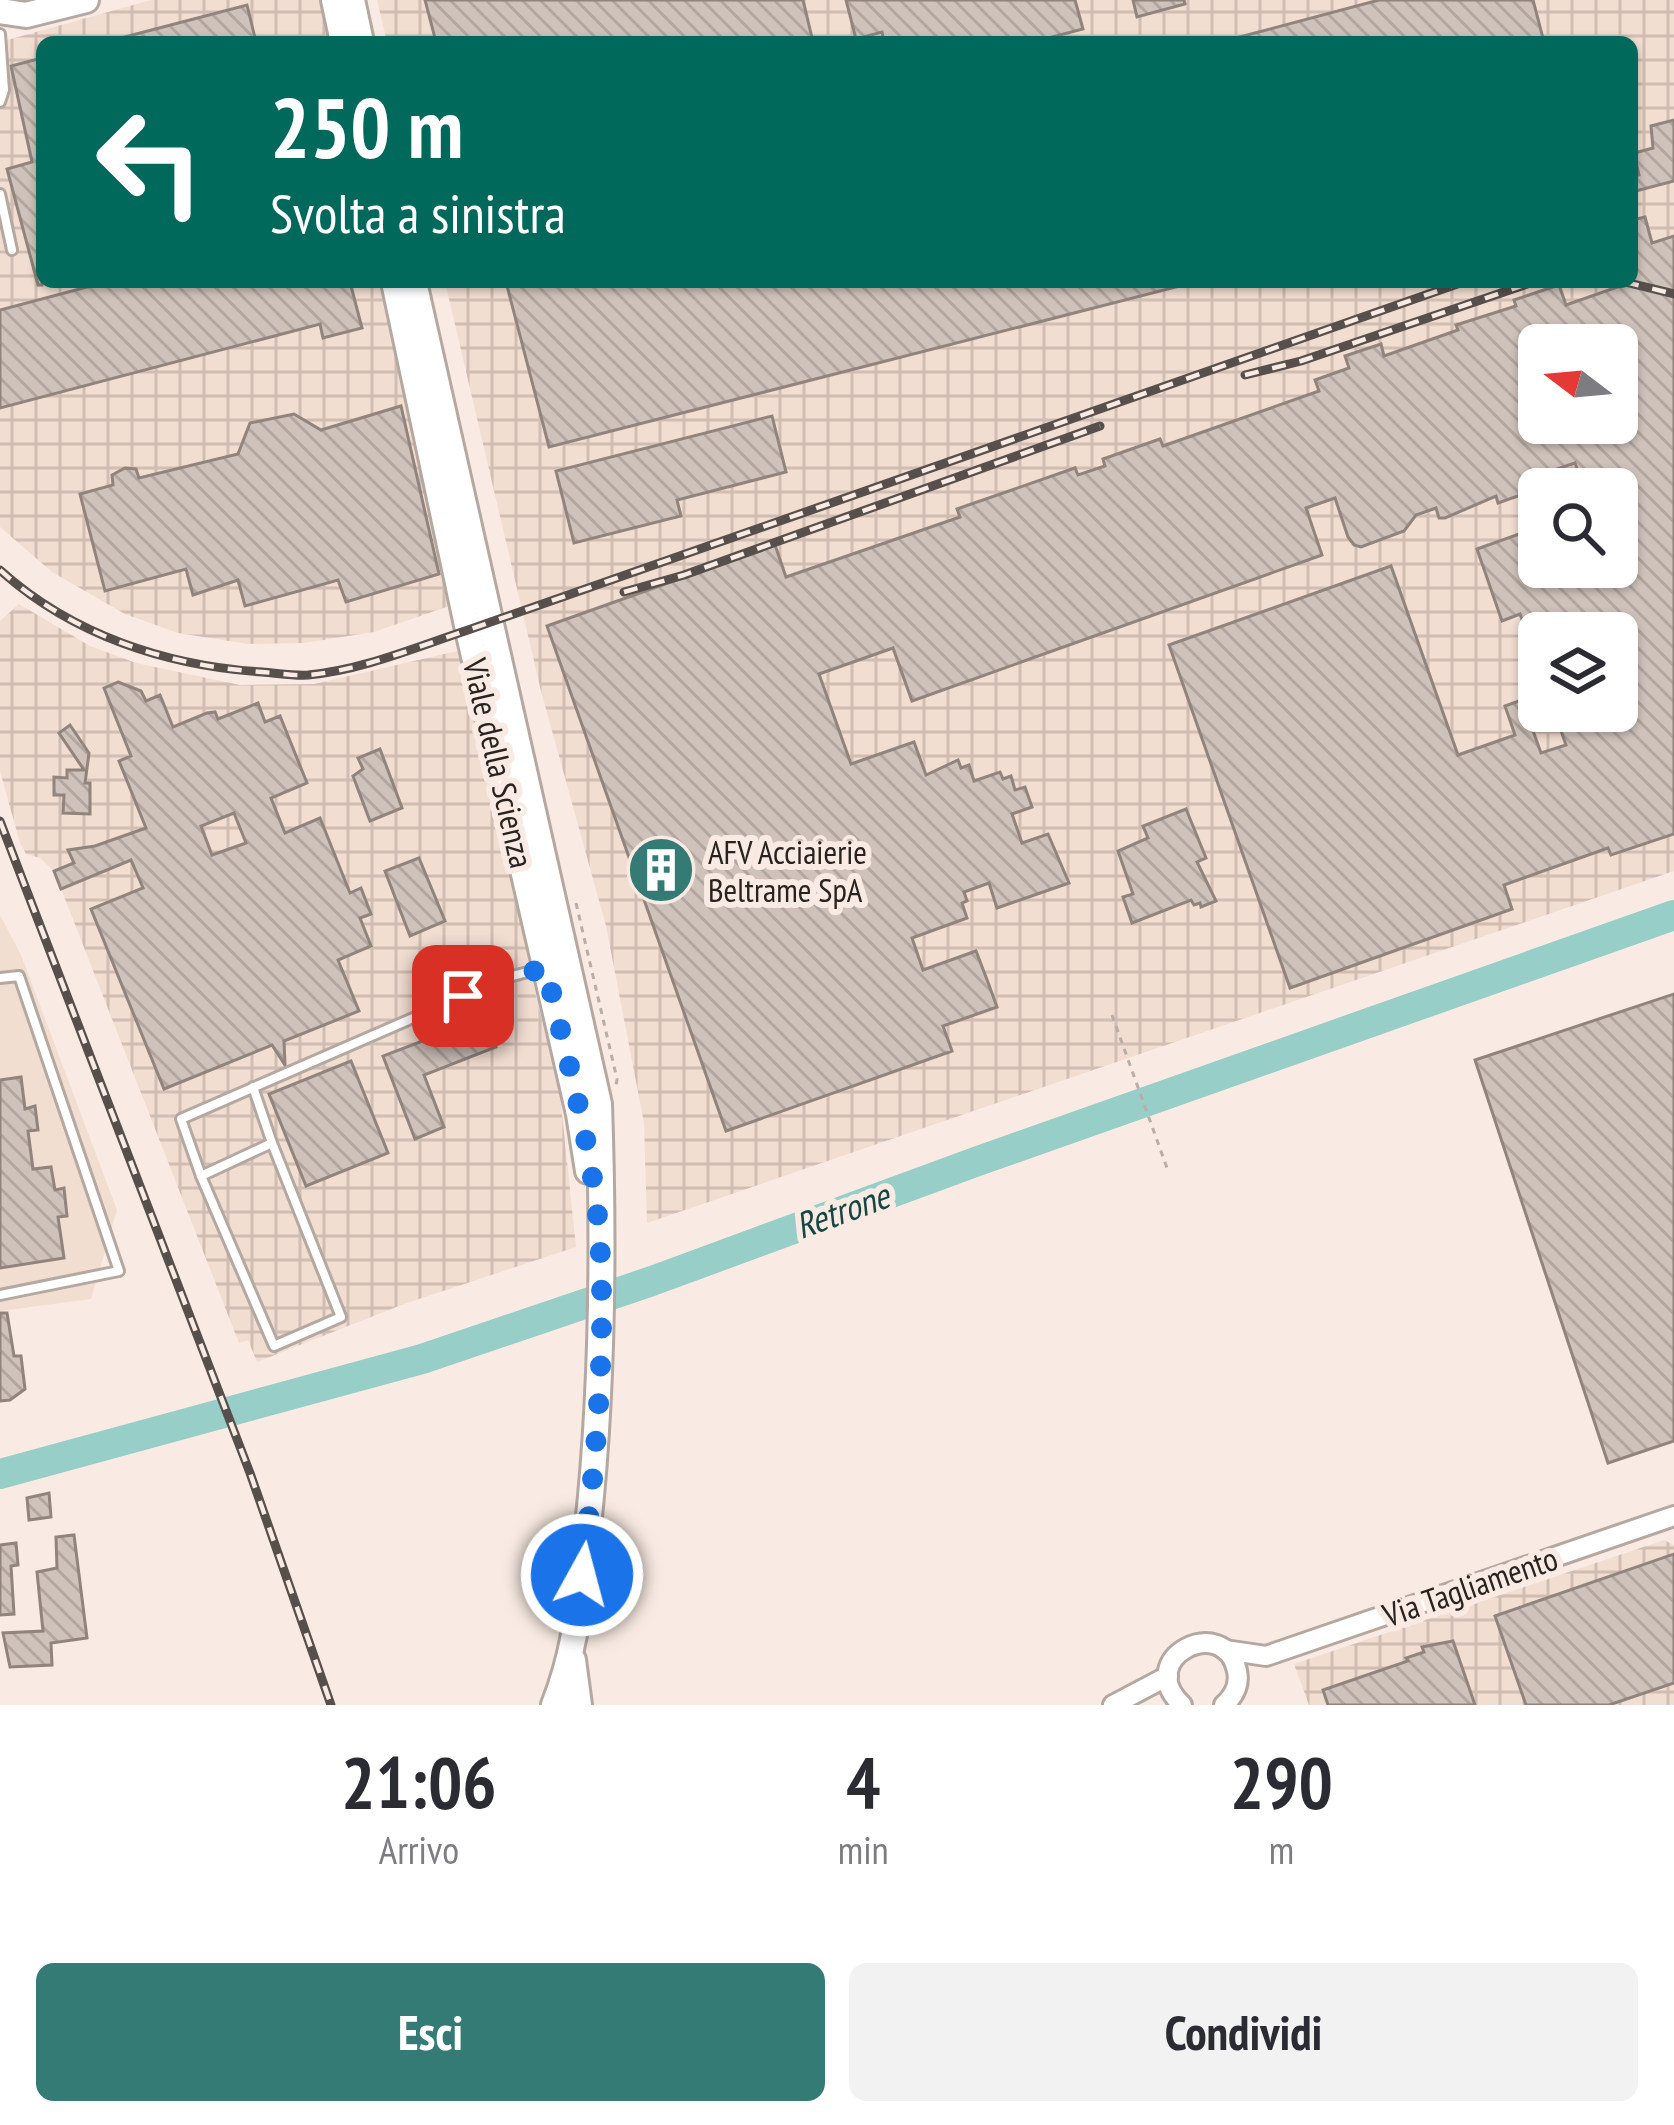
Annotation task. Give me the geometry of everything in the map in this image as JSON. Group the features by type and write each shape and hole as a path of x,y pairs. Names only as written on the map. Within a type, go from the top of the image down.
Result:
{"main road":[{"path":"0,11 26,15 86,0"},
{"path":"334,0 342,36"},
{"path":"352,0 360,36"},
{"name":"Viale della Scienza","path":"395,288 470,640 580,1114 600,1244"},
{"name":"Viale della Scienza","path":"415,288 599,1104 597,1452 572,1658"},
{"path":"554,1705 572,1658"},
{"path":"572,1658 579,1705"}],"street":[{"name":"Via Tagliamento","path":"1116,1704 1178,1701 1168,1676 1173,1658 1193,1644 1266,1656 1674,1516"},
{"path":"1225,1650 1238,1677 1227,1702"},
{"path":"1227,1702 1266,1656"},
{"name":"Via Tagliamento","path":"1116,1704 1168,1676"}],"lane":[{"path":"0,34 4,90 0,102"},
{"path":"0,194 12,250"},
{"path":"254,1087 341,1317 274,1346 181,1119 254,1087 505,978 546,968"},
{"path":"0,978 19,976 119,1271 0,1295"},
{"path":"201,1176 272,1143"}],"path":[{"path":"1112,1015 1167,1168"}],"shaded area":[{"path":"151,0 322,0 331,36 36,36 36,288 386,288 452,605 374,632 304,643 248,644 178,633 125,614 52,572 0,527 0,42"},
{"path":"377,0 1674,0 1674,871 647,1223 644,1123 606,926 541,691 446,288 1638,288 1638,36 386,36"},
{"path":"19,604 90,646 136,663 240,685 314,684 466,649 537,1001 559,1085 576,1247 404,1304 257,1362 248,1340 239,1343 54,871 40,858 26,854 20,843 0,771 0,621"},
{"path":"0,915 21,955 117,1210 91,1299 0,1311"},
{"path":"1664,1540 1674,1545 1674,1705 1309,1705 1294,1664"}],"building":[{"path":"425,0 803,0 812,36 434,36"},
{"path":"846,0 1075,0 1083,29 1056,36 883,36 882,32 855,36"},
{"path":"1133,0 1184,0 1185,4 1137,17"},
{"path":"1379,0 1533,0 1542,36 1244,36"},
{"path":"247,5 255,36 129,36"},
{"path":"36,60 36,278 7,169 32,162 11,66"},
{"path":"1674,120 1674,181 1638,190 1638,152 1653,148 1651,126"},
{"path":"1645,217 1652,243 1674,236 1674,834 1611,855 1608,848 1504,885 1512,909 1290,988 1169,645 1391,566 1458,755 1515,735 1505,706 1518,701 1518,732 1533,732 1541,753 1566,745 1561,732 1638,732 1638,612 1518,612 1502,621 1477,549 1518,534 1518,588 1638,588 1638,468 1577,468 1575,463 1560,468 1518,468 1518,496 1498,503 1496,496 1445,518 1439,518 1436,508 1416,515 1404,531 1361,547 1348,537 1335,498 1306,508 1322,555 912,701 893,648 819,674 851,764 914,742 926,775 958,760 961,768 969,765 974,781 1000,772 1003,779 1011,776 1015,790 1025,787 1032,807 1012,814 1022,843 1048,834 1069,883 997,908 989,883 964,892 967,918 912,938 923,970 976,951 997,1007 943,1026 952,1051 726,1131 547,626 775,545 786,577 960,517 957,509 1075,468 1078,475 1105,466 1103,459 1160,439 1163,446 1319,391 1315,380 1349,368 1345,356 1381,344 1384,356 1516,306 1514,300 1560,288 1566,305 1615,288 1638,288 1638,219"},
{"path":"83,288 352,288 362,328 323,338 320,324 0,408 0,310"},
{"path":"508,288 1172,288 549,447"},
{"path":"401,406 439,574 346,602 338,580 245,606 238,580 193,595 186,569 105,591 80,494 113,485 112,475 125,468 136,469 139,478 238,454 250,423 294,414 321,430"},
{"path":"772,416 786,472 677,500 681,516 574,543 556,471"},
{"path":"118,682 141,691 146,701 160,695 173,727 207,713 215,712 218,719 258,703 265,722 280,716 307,783 271,798 285,833 320,818 350,893 361,888 371,914 360,918 371,946 338,960 359,1011 284,1041 285,1065 272,1045 164,1089 91,909 143,888 131,860 61,889 54,871 74,863 68,850 146,828 119,761 131,756 104,688","holes":["234,813 246,843 212,855 201,826"]},
{"path":"70,725 89,753 85,783 90,783 90,814 63,813 64,795 54,795 54,777 67,778 67,770 84,770 59,733"},
{"path":"380,749 402,808 370,821 353,776 363,769 358,758"},
{"path":"1186,809 1206,858 1197,862 1216,901 1201,907 1191,900 1132,923 1123,897 1133,894 1118,851 1148,838 1143,826"},
{"path":"419,858 445,921 410,936 385,871"},
{"path":"1674,994 1674,1441 1608,1463 1475,1060"},
{"path":"485,1017 496,1047 424,1075 444,1127 415,1139 383,1056"},
{"path":"351,1061 388,1153 306,1186 269,1094"},
{"path":"21,1077 25,1109 35,1106 38,1130 28,1131 33,1169 51,1167 55,1190 64,1188 67,1216 58,1217 64,1258 0,1268 0,1080"},
{"path":"0,1313 7,1313 14,1356 21,1356 25,1389 0,1401"},
{"path":"49,1493 51,1517 29,1520 27,1498"},
{"path":"74,1535 87,1638 51,1643 52,1665 10,1667 3,1633 43,1631 37,1572 57,1568 56,1537"},
{"path":"16,1543 18,1565 11,1566 14,1614 0,1615 0,1545"},
{"path":"1674,1554 1674,1683 1609,1705 1526,1705 1495,1616"},
{"path":"1453,1641 1475,1705 1328,1705 1323,1690 1408,1661 1406,1658 1424,1652 1422,1647"}],"waterway":[{"name":"Retrone","path":"0,1474 422,1359 1674,915"}],"railway":[{"path":"1638,285 1674,294"},
{"path":"0,570 58,613 156,654 226,669 297,675 329,672 409,650 1446,288"},
{"path":"1245,375 1301,361 1515,288"},
{"path":"624,592 684,575 1100,426"},
{"path":"0,821 250,1473 331,1705"}],"place":[{"name":"AFV Acciaierie Beltrame SpA","path":"661,870"}],"route":[{"path":"463,996 505,978 546,968 580,1114 600,1244 597,1452 582,1575"}]}
